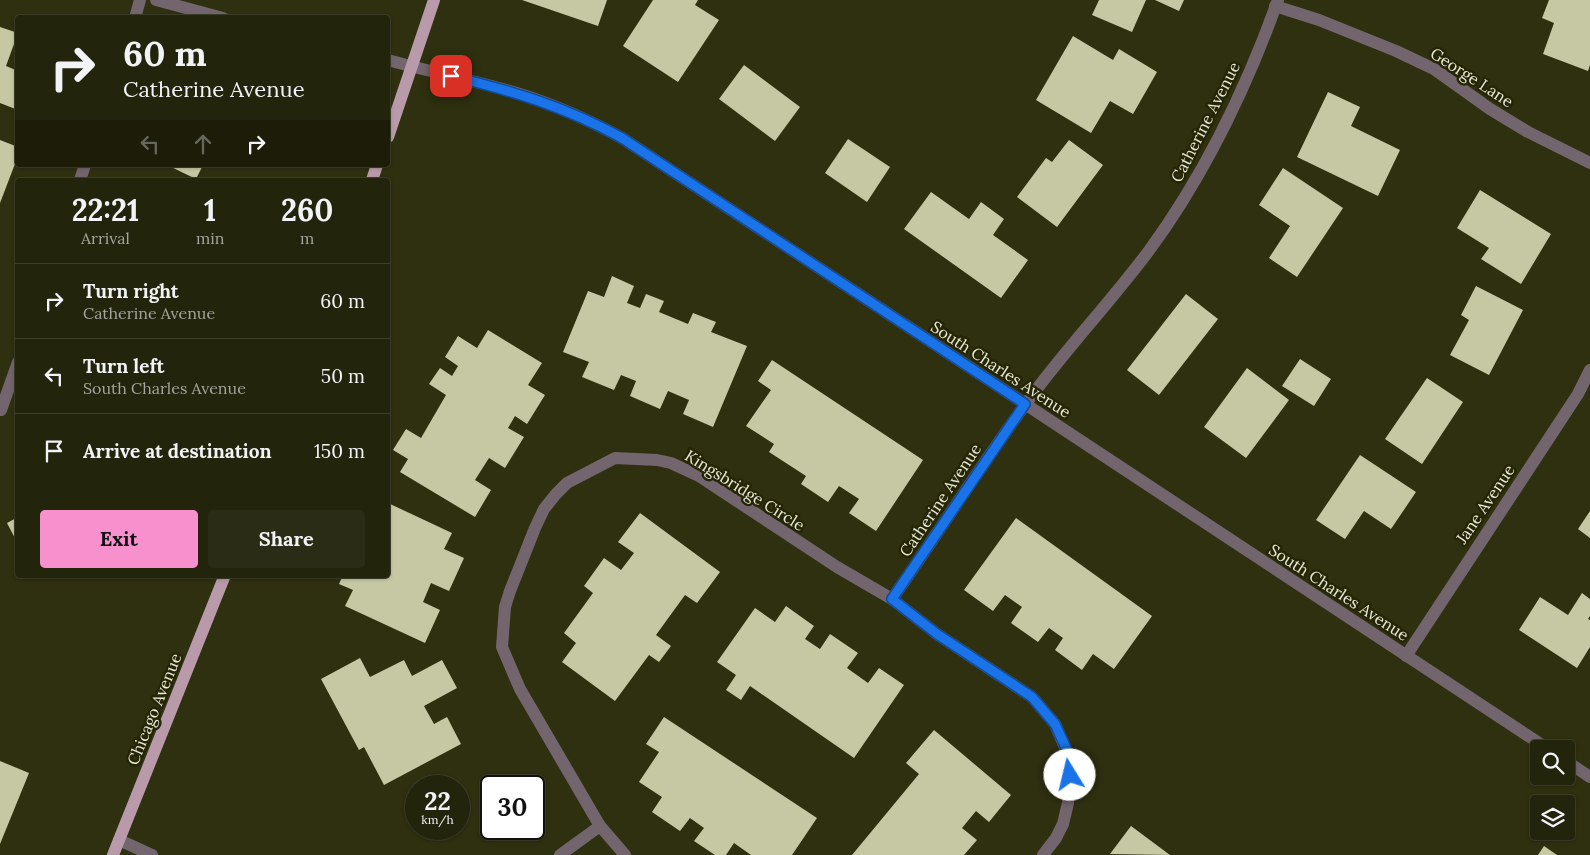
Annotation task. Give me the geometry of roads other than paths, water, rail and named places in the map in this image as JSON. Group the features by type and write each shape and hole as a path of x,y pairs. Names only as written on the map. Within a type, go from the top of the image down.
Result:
{"main road":[{"path":"390,131 434,0"},
{"name":"Chicago Avenue","path":"113,855 224,578"}],"street":[{"path":"136,15 140,0"},
{"path":"156,0 212,15"},
{"name":"George Lane","path":"1276,3 1396,51 1434,69 1490,109 1590,164"},
{"name":"Catherine Avenue","path":"892,599 1025,404 1148,252 1184,198 1211,152 1261,45 1276,3"},
{"name":"South Charles Avenue","path":"390,61 508,90 552,105 598,125 622,138 1534,740"},
{"path":"1,410 15,370"},
{"name":"Jane Avenue","path":"1406,656 1578,394 1590,370"},
{"name":"Kingsbridge Circle","path":"600,826 520,689 502,647 505,607 510,590 544,509 567,483 615,458 657,460 671,463 699,476 837,567 892,599"},
{"path":"892,599 937,634 1032,697 1055,724 1072,761 1068,803 1063,824 1056,838 1043,855"},
{"path":"1575,767 1590,777"},
{"path":"560,855 600,826 626,855"},
{"path":"119,840 152,855"}]}
